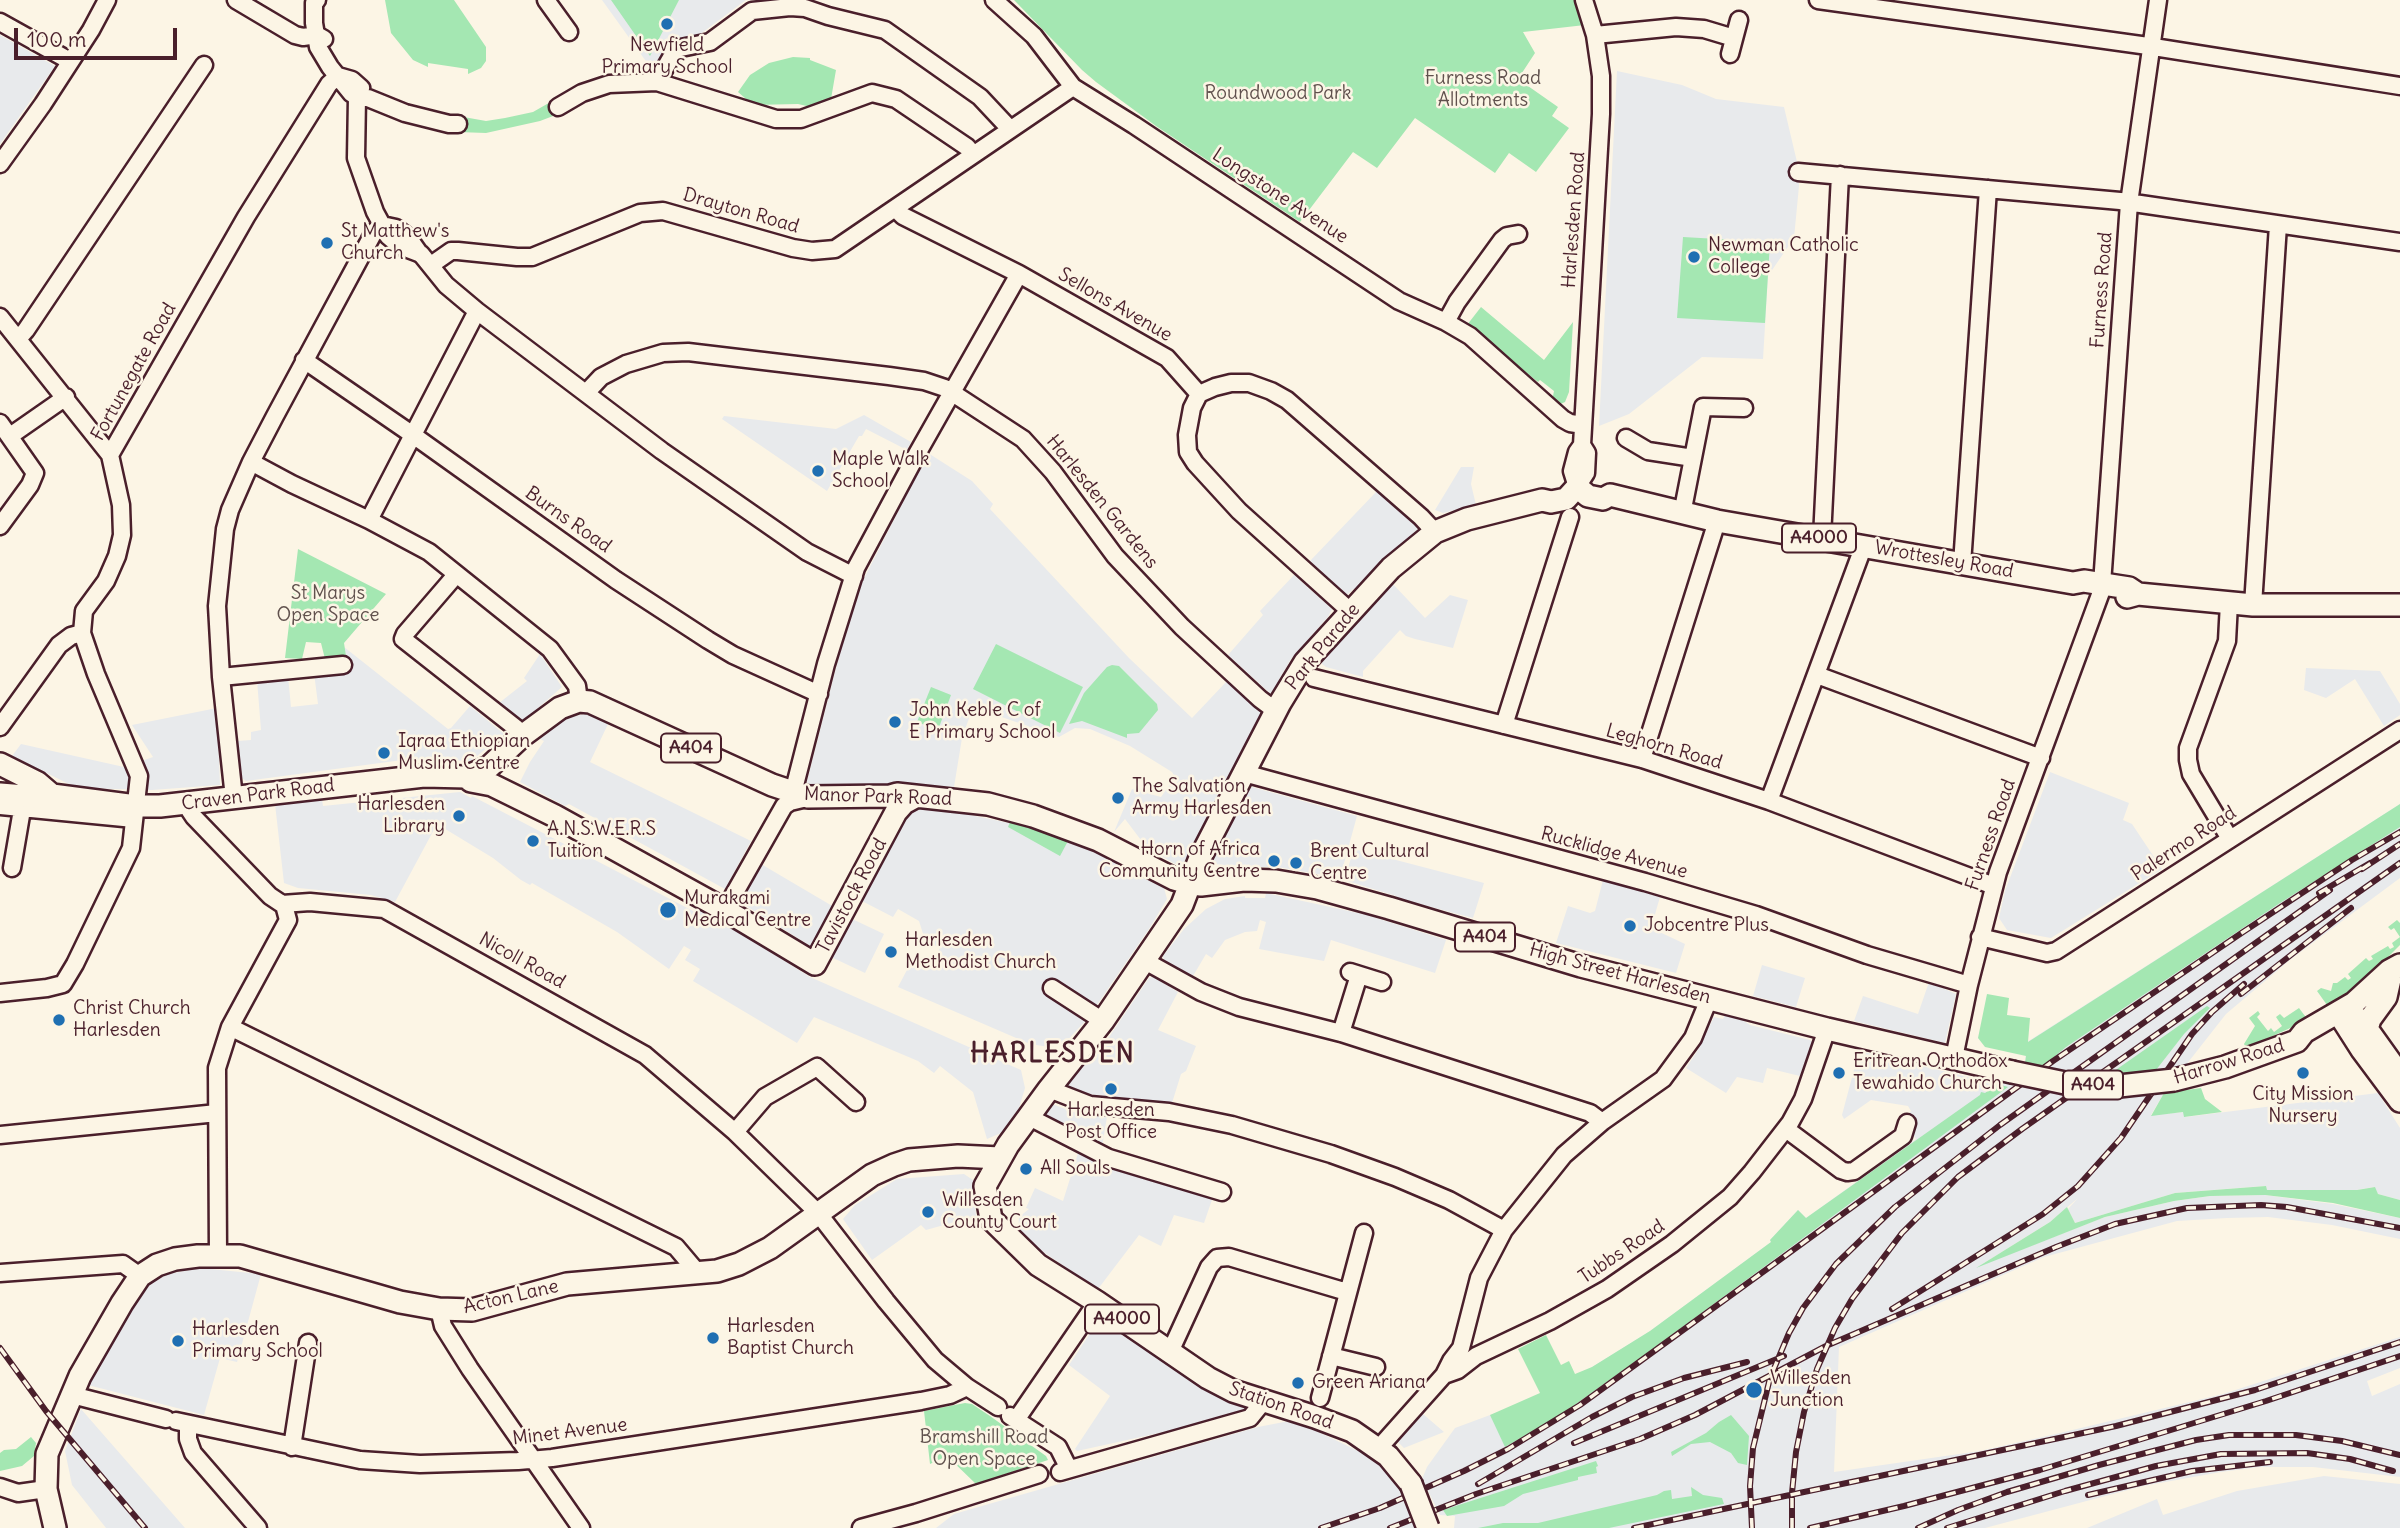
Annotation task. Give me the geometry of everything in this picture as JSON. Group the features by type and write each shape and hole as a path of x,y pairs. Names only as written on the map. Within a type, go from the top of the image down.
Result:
{"main road":[{"name":"Wrottesley Road","path":"1568,497 1598,486 1605,488 1610,495 1717,521 2073,583 2084,581 2102,588 2129,588 2138,594 2253,605 2400,605"},
{"name":"Park Parade","path":"1191,884 1200,858 1276,711 1305,662 1391,568 1435,532 1466,519 1542,500 1568,497"},
{"path":"491,776 522,736 560,708 579,701"},
{"name":"Manor Park Road","path":"579,701 590,702 772,785 800,795 893,804 904,794 988,804 1033,816 1109,844 1191,884"},
{"name":"Craven Park Road","path":"0,764 38,783 52,794"},
{"name":"Craven Park Road","path":"0,794 23,802 52,794 135,812 424,776 466,777 471,781 491,776 555,816 725,909"},
{"name":"Tavistock Road","path":"725,909 816,964 893,804"},
{"name":"High Street Harlesden","path":"1191,884 1244,880 1276,881 1317,888 1581,966 1827,1029 1954,1058"},
{"path":"958,1156 985,1186 1000,1158 1029,1117 1104,1021 1145,961 1182,905 1191,884"},
{"name":"Harrow Road","path":"1954,1058 2065,1083 2110,1087 2174,1080 2225,1067 2297,1041 2308,1043 2322,1038 2350,1018 2389,971 2395,971"},
{"path":"2350,1018 2400,1075"},
{"path":"2350,1018 2400,1101"},
{"name":"Acton Lane","path":"140,1276 157,1265 175,1259 240,1256 400,1302 439,1309 472,1310 567,1284 717,1271 739,1264 770,1248 872,1175 894,1165 909,1160 958,1156 1000,1158"},
{"name":"Station Road","path":"985,1186 991,1219 1038,1265 1208,1378 1233,1391 1315,1417 1352,1432 1378,1449 1412,1484 1428,1528"},
{"path":"55,1528 46,1489 47,1454 80,1376 140,1276"}],"street":[{"path":"1,161 70,61 107,0"},
{"path":"236,0 295,35 317,35"},
{"path":"317,0 314,3 314,23 318,47 338,76 358,83 361,88 357,97 354,148 375,212 382,225 396,228 408,237 446,285 477,311 662,451 785,538 854,576"},
{"path":"317,35 323,0"},
{"path":"546,0 569,32"},
{"name":"Longstone Avenue","path":"994,0 1034,36 1073,88 1134,125 1399,302 1446,322 1470,336 1557,412 1584,420"},
{"name":"Harlesden Road","path":"1504,725 1568,497 1586,473 1587,453 1582,445 1601,76 1595,35 1584,0"},
{"path":"1818,0 2151,47 2400,86"},
{"name":"Furness Road","path":"1954,1058 1994,886 2102,588 2129,203 2158,0"},
{"path":"657,82 676,49 710,42 752,11 805,8 885,30 980,97 1010,129"},
{"path":"1595,35 1675,27 1704,29 1732,46 1739,20"},
{"path":"0,22 70,61"},
{"path":"18,339 204,65"},
{"name":"Fortunegate Road","path":"82,633 84,611 106,581 117,556 122,535 120,493 110,456 246,217 329,83 338,76"},
{"path":"558,107 582,93 609,85 657,82 776,119 801,119 872,93 896,99 967,147 973,154"},
{"name":"Drayton Road","path":"426,260 439,246 456,244 483,252 532,257 640,213 663,211 793,248 813,251 835,249 1073,88"},
{"path":"357,97 457,124"},
{"path":"1798,172 2129,203 2400,242"},
{"path":"1822,538 1840,175"},
{"path":"1962,564 1988,189"},
{"name":"Sellons Avenue","path":"896,209 934,234 1019,274 1167,358 1199,394"},
{"path":"234,798 221,677 217,606 225,528 251,462 374,232 382,225"},
{"path":"2253,605 2278,225"},
{"path":"1446,322 1457,302 1502,240 1518,234"},
{"path":"725,909 784,806 800,795 826,664 854,576 912,463 1019,274"},
{"path":"369,520 477,311"},
{"path":"0,317 66,397 110,456"},
{"name":"Harlesden Gardens","path":"586,393 601,377 626,364 663,353 688,352 924,381 953,392 1023,439 1053,472 1115,556 1182,627 1276,711"},
{"name":"Burns Road","path":"304,360 616,580 708,640 733,655 819,694"},
{"path":"1350,611 1239,511 1195,463 1188,452 1187,435 1192,408 1199,394 1231,383 1249,383 1287,400 1422,517 1435,532"},
{"path":"0,526 36,473 5,429 66,397"},
{"path":"1682,514 1703,407 1744,408"},
{"path":"1626,438 1648,451 1693,458"},
{"path":"251,462 429,552 455,576 550,649 577,686 579,701"},
{"path":"1642,759 1717,521"},
{"path":"1769,801 1864,545"},
{"path":"455,576 403,639 516,728 522,736"},
{"path":"2229,603 2227,641 2188,748 2188,760 2191,774 2230,839"},
{"path":"0,727 59,645 71,636 82,633 96,674 139,776 131,848 63,984 0,993"},
{"path":"221,677 343,664"},
{"path":"1817,675 2040,758"},
{"name":"Leghorn Road","path":"1314,678 1642,759 1769,801 1994,886"},
{"name":"Palermo Road","path":"1980,937 2048,953 2056,951 2400,730"},
{"name":"Rucklidge Avenue","path":"1244,773 1645,882 1756,915 1867,955 1969,985"},
{"path":"12,868 23,802"},
{"name":"Craven Park Road","path":"0,806 23,802 135,812"},
{"path":"189,804 194,817 270,895 285,905 288,920 230,1027 218,1068 218,1255"},
{"name":"Nicoll Road","path":"285,905 310,902 384,909 633,1047 735,1132 818,1213 921,1345 967,1387 1058,1447 1065,1470 1250,1418 1263,1402"},
{"path":"1145,961 1201,992 1239,1007 1341,1033 1590,1113 1602,1122"},
{"path":"1341,1033 1355,973 1382,982"},
{"path":"1052,988 1104,1021"},
{"path":"1444,1375 1461,1348 1479,1278 1504,1230 1564,1155 1602,1122 1663,1079 1693,1038 1709,999"},
{"path":"230,1027 676,1247 698,1273"},
{"name":"Tubbs Road","path":"1378,1449 1444,1375 1458,1370 1478,1355 1583,1303 1636,1270 1689,1231 1730,1196 1786,1129 1803,1100 1827,1029"},
{"path":"735,1132 765,1097 817,1067 856,1102"},
{"path":"1052,1085 1090,1105 1169,1112 1232,1125 1331,1154 1449,1200 1504,1230"},
{"path":"0,1135 217,1113"},
{"path":"1029,1117 1109,1158 1222,1192"},
{"path":"1786,1129 1847,1172 1854,1171 1903,1136 1907,1123"},
{"path":"1320,1398 1364,1233"},
{"path":"1170,1352 1209,1267 1217,1258 1229,1257 1347,1292"},
{"path":"0,1273 123,1264 140,1276"},
{"path":"1008,1414 1097,1302"},
{"path":"439,1309 443,1326 470,1369 581,1528"},
{"path":"292,1447 309,1343"},
{"path":"1331,1356 1376,1367"},
{"name":"Minet Avenue","path":"72,1395 292,1447 360,1460 439,1464 534,1460 940,1397 967,1387"},
{"path":"177,1421 188,1438 193,1453 258,1528"},
{"path":"861,1528 1038,1474"},
{"path":"0,1487 18,1493 46,1489"}],"shaded area":[{"name":"Newfield Primary School","path":"602,0 746,0 691,41 674,48 653,71"},
{"path":"0,35 55,66 0,144"},
{"name":"Newman Catholic College","path":"1617,71 1682,85 1716,99 1784,107 1797,162 1799,186 1794,238 1768,276 1763,359 1702,357 1629,414 1599,426"},
{"name":"Maple Walk School","path":"864,415 911,442 907,450 866,429 862,436 859,436 827,491 722,419 724,416 836,429"},
{"path":"928,453 972,481 993,504 990,509 1129,658 1192,718 1227,681 1261,711 1261,716 1183,865 1179,866 1147,848 1125,819 1114,832 1132,789 1161,797 1175,777 1172,772 1130,746 1090,729 1075,728 1059,737 973,707 962,738 954,787 919,784 806,785 854,598"},
{"path":"1461,467 1474,467 1471,484 1476,505 1443,513 1435,510"},
{"path":"1377,491 1419,528 1347,595 1310,561"},
{"path":"1294,575 1332,609 1291,659 1273,696 1228,655 1263,615 1260,611"},
{"path":"1391,582 1425,618 1450,595 1468,600 1453,648 1406,636 1400,630 1363,671 1363,677 1322,664 1322,660"},
{"path":"344,647 448,729 470,706 504,734 471,761 410,759 246,781 242,778 238,741 251,740 251,732 261,730 257,680 288,676 291,707 318,704 314,673 349,669"},
{"path":"540,654 562,687 522,722 499,703 527,681 524,678"},
{"path":"2306,668 2380,671 2400,704 2400,715 2384,726 2355,679 2326,698 2304,690"},
{"path":"217,708 220,785 152,790 77,788 12,756 21,744 124,767 153,757 132,725"},
{"path":"585,714 608,724 590,762 751,841 725,889 569,804 565,806 520,782 544,741 540,739 566,718"},
{"path":"2050,772 2129,803 2123,820 2132,824 2162,869 2051,938 2007,930 1999,918 2005,891"},
{"path":"1248,786 1357,816 1340,878 1278,867 1216,864 1213,860 1214,849"},
{"path":"460,792 693,911 706,911 810,977 1021,1070 1025,1088 1019,1108 1001,1133 987,1139 973,1092 940,1066 934,1073 918,1061 814,1017 797,1043 693,981 700,969 685,960 691,950 684,946 669,969 617,932 532,883 530,885 521,880 493,858 437,824 395,902 371,895 298,888 284,883 275,804 322,799 323,806"},
{"path":"2400,804 2400,878 2291,959 2226,1014 2164,1093 2151,1115 2184,1112 2185,1117 2378,1093 2400,1128 2400,1200 2378,1194 2374,1187 2357,1190 2266,1190 2265,1186 2175,1193 2075,1223 2068,1209 2078,1198 2050,1222 1981,1265 2105,1217 2174,1201 2210,1196 2265,1195 2333,1204 2400,1218 2400,1239 2332,1225 2268,1217 2227,1218 2177,1221 2044,1257 1839,1347 1834,1472 1980,1451 2060,1433 2223,1394 2400,1337 2400,1368 2367,1381 2372,1396 2400,1384 2400,1477 2313,1467 2259,1467 2143,1486 1985,1528 1454,1528 1455,1516 1440,1515 1422,1479 1427,1467 1455,1428 1540,1394 1592,1367 1650,1331 1771,1242 1798,1210 1806,1218 1916,1139 1904,1120 1911,1111 1908,1106 1871,1100 1844,1119 1842,1115 1859,1051 1997,1084 2025,1063 2027,1042"},
{"path":"911,808 961,813 1028,827 1093,851 1140,873 1139,876 1164,888 1167,899 1149,929 1088,1018 1064,1044 1049,1047 1030,1044 898,987 915,961 930,966 940,948 925,940 919,921 898,909 893,917 860,900"},
{"path":"1354,849 1484,883 1473,918 1397,898 1344,880"},
{"path":"761,864 834,907 812,947 743,904 742,900"},
{"path":"1603,880 1660,897 1651,928 1685,944 1676,973 1556,943 1568,906 1590,913 1595,911"},
{"path":"1266,893 1367,915 1446,940 1435,973 1331,940 1324,961 1259,949 1266,922 1260,920 1257,931 1245,932 1225,940 1212,958 1206,954 1193,976 1164,960 1163,956 1184,929 1206,909 1225,899 1245,896 1265,898"},
{"path":"850,918 884,934 865,973 829,956"},
{"path":"1762,965 1805,978 1796,1007 1753,996"},
{"path":"1153,977 1178,992 1158,1030 1196,1046 1186,1071 1181,1074 1172,1103 1087,1094 1069,1089 1068,1084 1109,1037 1149,978"},
{"path":"1929,982 1956,994 1945,1043 1854,1021 1863,996 1918,1014"},
{"path":"1725,1015 1741,1019 1750,1025 1810,1040 1812,1042 1800,1076 1767,1068 1763,1083 1737,1077 1726,1093 1686,1068 1714,1017 1723,1019"},
{"path":"1052,1104 1079,1114 1107,1117 1102,1147 1040,1122"},
{"path":"1079,1150 1215,1191 1204,1223 1174,1215 1161,1246 1139,1235 1098,1289 1018,1235 1019,1217 1029,1209 1026,1208 1035,1188 1063,1201"},
{"path":"964,1174 973,1180 976,1216 926,1230 921,1225 872,1260 843,1219 855,1205 897,1179"},
{"name":"Harlesden Primary School","path":"200,1268 261,1274 237,1362 220,1358 204,1415 88,1385 140,1294 148,1285 168,1274"},
{"path":"1099,1320 1170,1362 1212,1394 1246,1406 1245,1411 1077,1451 1075,1449 1110,1396 1069,1365"},
{"path":"81,1409 185,1528 106,1528 72,1485 65,1451"},
{"path":"1423,1414 1444,1432 1404,1448 1398,1442"},
{"path":"1289,1421 1308,1427 1377,1460 1403,1491 1417,1528 936,1528 954,1514 1258,1427"},
{"path":"2324,1476 2400,1484 2400,1528 2087,1528 2157,1499 2163,1515 2237,1491"}],"green space":[{"path":"385,0 454,0 486,47 486,61 481,68 468,74 468,69 428,63 428,67 413,60 391,33"},
{"path":"611,0 679,0 650,56"},
{"name":"Roundwood Park","path":"1014,0 1576,0 1585,25 1523,32 1535,53 1518,79 1558,107 1552,116 1569,128 1536,172 1509,153 1495,173 1415,118 1377,168 1353,152 1300,222 1156,126 1096,82"},
{"path":"793,57 810,58 836,70 831,99 811,107 798,104 753,105 738,92 750,75 769,63"},
{"path":"554,100 561,113 540,121 486,133 458,132 458,116 486,121 505,118 533,112"},
{"path":"1683,237 1770,242 1765,323 1677,318"},
{"path":"1481,307 1544,360 1573,322 1569,392 1565,402 1558,405 1552,401 1554,391 1540,380 1538,382 1467,325"},
{"name":"St Marys Open Space","path":"298,549 386,594 344,643 346,656 325,659 321,643 306,642 302,659 285,658"},
{"path":"996,644 1083,687 1060,733 973,689"},
{"path":"1119,666 1157,704 1158,710 1139,733 1127,734 1127,738 1082,721 1069,724 1084,693 1107,667"},
{"path":"931,687 951,695 938,730 917,722"},
{"path":"2400,804 2400,827 2277,905 2066,1047 2042,1067 2025,1063 2026,1056 1985,1047 1978,1038 1987,994 2009,998 2007,1015 2030,1018 2028,1042"},
{"path":"1010,822 1068,841 1060,856 1008,827"},
{"path":"2397,920 2400,923 2400,937 2394,928 2391,930 2388,927"},
{"path":"2400,937 2400,945 2362,983 2359,982 2356,988 2315,1017 2313,1015 2327,1005 2317,991 2321,988 2331,991 2333,983 2345,977 2348,980 2351,978 2348,974 2366,958 2369,961 2373,959 2371,956 2388,946 2390,949 2394,947 2392,943"},
{"path":"2207,1006 2210,1008 2184,1034 2156,1070 2110,1074"},
{"path":"2299,1008 2308,1020 2246,1048 2244,1044 2255,1026 2249,1018 2258,1011 2260,1014 2257,1017 2268,1031 2271,1028 2274,1032 2282,1026 2276,1017 2280,1014 2284,1018"},
{"path":"1997,1084 2008,1087 1562,1414 1505,1447 1490,1415 1540,1393 1518,1349 1546,1335 1561,1365 1569,1361 1575,1374 1592,1367 1650,1331 1771,1242 1798,1210 1806,1218 1981,1092 1985,1093"},
{"path":"2201,1088 2205,1099 2222,1112 2184,1117 2183,1112 2151,1116 2164,1093"},
{"path":"2266,1186 2267,1190 2357,1190 2375,1187 2378,1194 2400,1200 2400,1218 2333,1203 2265,1195 2210,1196 2174,1201 2105,1217 1976,1268 2050,1222 2067,1207 2075,1223 2175,1193"},
{"name":"Bramshill Road Open Space","path":"972,1404 990,1416 1048,1460 976,1484 947,1456 930,1464 924,1411"},
{"path":"1731,1415 1749,1436 1747,1465 1738,1463 1731,1453 1710,1442 1691,1444 1672,1456 1671,1452 1706,1433"},
{"path":"31,1437 36,1443 34,1456 22,1466 0,1471 0,1453 16,1449"},
{"path":"1596,1461 1597,1473 1523,1494 1504,1506 1447,1516 1443,1510"},
{"path":"1691,1487 1703,1495 1722,1498 1724,1504 1609,1528 1478,1528 1503,1523 1538,1523 1657,1495 1664,1491 1671,1490 1672,1499 1692,1496"}],"railway":[{"path":"1321,1528 1380,1508 1464,1471 1508,1449 1580,1405 2053,1061 2352,860 2400,832"},
{"path":"2362,869 2400,844"},
{"path":"2319,893 2370,863"},
{"path":"1792,1528 1796,1452 1817,1369 1835,1328 1852,1299 1902,1233 1958,1177 2022,1129 2400,863"},
{"path":"1752,1528 1750,1486 1753,1448 1770,1378 1803,1308 1836,1264 1895,1207 2000,1125 2330,890"},
{"path":"2241,994 2351,908"},
{"path":"1892,1309 2043,1214 2078,1186 2121,1138 2192,1034 2244,984"},
{"path":"1390,1528 1476,1494 1640,1439 1695,1415 1826,1346 2115,1224 2187,1208 2261,1205 2287,1207 2400,1228"},
{"path":"1634,1528 2116,1426 2255,1390 2400,1342"},
{"path":"0,1348 46,1411 145,1528"},
{"path":"1574,1443 1784,1356"},
{"path":"1810,1528 2040,1470 2266,1401 2400,1356"},
{"path":"1478,1484 1592,1417 1632,1397 1684,1378 1747,1362"},
{"path":"1918,1528 2007,1492 2196,1440 2229,1435 2296,1435 2342,1441 2400,1455"},
{"path":"1947,1528 2156,1466 2221,1454 2307,1453 2350,1459 2393,1471"},
{"path":"2088,1495 2192,1471 2270,1462"}],"place":[{"name":"Newfield Primary School","path":"667,24"},
{"name":"St Matthew's Church","path":"327,243"},
{"name":"Newman Catholic College","path":"1694,257"},
{"name":"Maple Walk School","path":"818,471"},
{"name":"John Keble C of E Primary School","path":"895,722"},
{"name":"Iqraa Ethiopian Muslim Centre","path":"384,753"},
{"name":"The Salvation Army Harlesden","path":"1118,798"},
{"name":"Harlesden Library","path":"459,816"},
{"name":"A.N.S.W.E.R.S Tuition","path":"533,841"},
{"name":"Horn of Africa Community Centre","path":"1274,861"},
{"name":"Brent Cultural Centre","path":"1296,863"},
{"name":"Murakami Medical Centre","path":"668,910"},
{"name":"Jobcentre Plus","path":"1630,926"},
{"name":"Harlesden Methodist Church","path":"891,952"},
{"name":"Christ Church Harlesden","path":"59,1020"},
{"name":"Eritrean Orthodox Tewahido Church","path":"1839,1073"},
{"name":"City Mission Nursery","path":"2303,1073"},
{"name":"Harlesden Post Office","path":"1111,1089"},
{"name":"All Souls","path":"1026,1169"},
{"name":"Willesden County Court","path":"928,1212"},
{"name":"Harlesden Baptist Church","path":"713,1338"},
{"name":"Harlesden Primary School","path":"178,1341"},
{"name":"Green Ariana","path":"1298,1383"},
{"name":"Willesden Junction","path":"1754,1390"}],"district":[{"name":"HARLESDEN","path":"1053,1055"}],"park label":[{"name":"Furness Road Allotments","path":"1483,90"}]}
